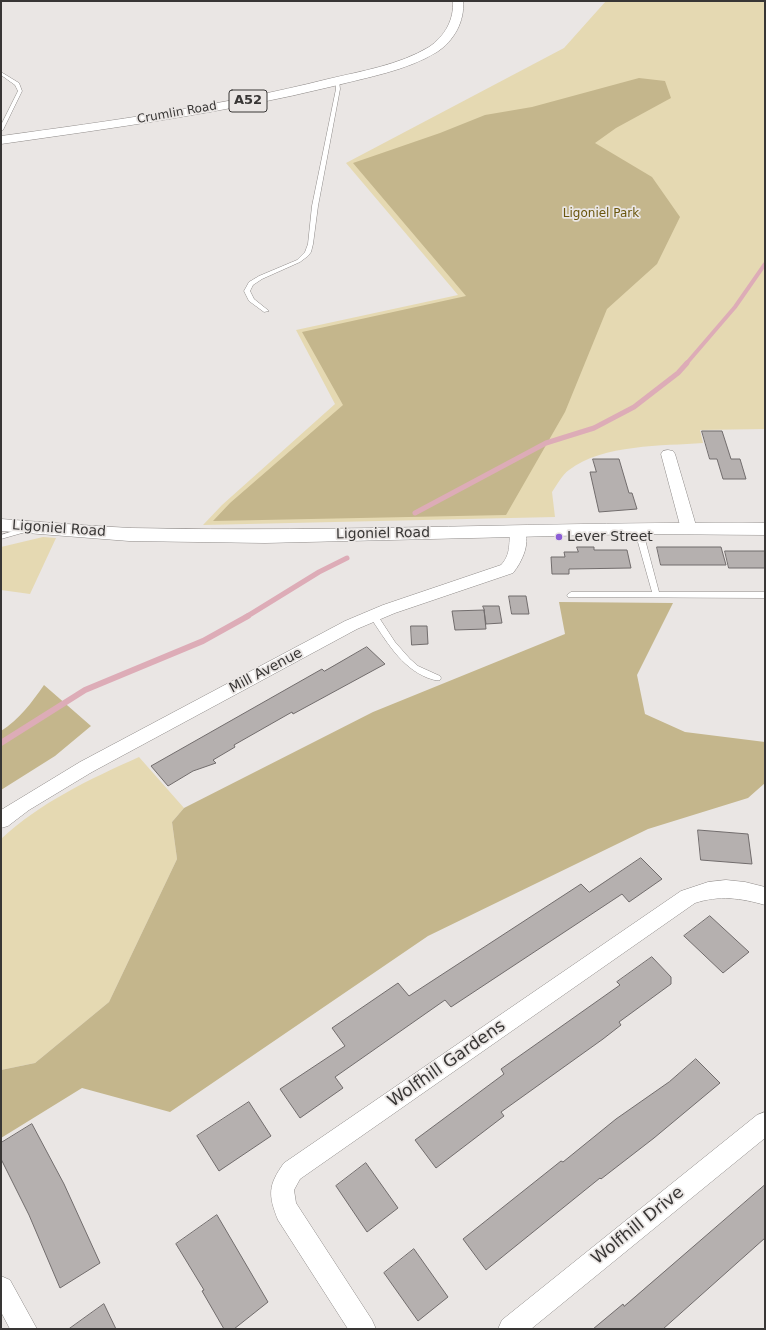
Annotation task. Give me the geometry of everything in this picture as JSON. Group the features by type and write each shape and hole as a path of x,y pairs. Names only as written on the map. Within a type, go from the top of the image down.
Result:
{"main road":[{"name":"Crumlin Road","path":"1,140 109,125 239,103 337,81 415,59 433,49 443,41 451,31 457,19 458,1"},
{"name":"Ligoniel Road","path":"1,525 129,534 266,536 638,528 765,529"}],"street":[{"path":"668,454 689,529"},
{"name":"Mill Avenue","path":"1,820 22,804 86,767 373,615 507,570 514,562 517,552 518,530"},
{"name":"Wolfhill Gardens","path":"363,1329 285,1206 281,1191 292,1171 688,898 706,890 725,888 765,896"},
{"name":"Wolfhill Drive","path":"511,1329 765,1123"},
{"path":"1,1289 24,1329"}],"lane":[{"path":"1,73 17,84 20,91 1,130"},
{"path":"266,311 252,303 248,296 248,288 255,280 263,275 300,261 306,256 310,248 312,223 338,89 337,81"},
{"path":"1,537 32,528"},
{"path":"638,528 656,595"},
{"path":"571,594 765,596"},
{"path":"373,615 408,663 424,674 437,678"}],"green space":[{"name":"Ligoniel Park","path":"606,1 765,1 765,429 700,430 703,443 634,448 599,455 583,461 566,472 552,492 555,517 203,525 222,505 335,404 296,330 458,295 346,163 564,48"},
{"path":"639,78 665,81 671,98 616,128 595,143 652,177 680,217 657,264 607,309 565,412 506,515 213,521 230,503 343,405 302,332 466,296 353,163 440,133 485,115 532,107"},
{"path":"43,537 56,538 30,594 1,590 1,547"},
{"path":"559,602 673,603 637,675 645,714 685,732 765,742 765,783 748,798 648,829 428,936 170,1112 82,1088 1,1138 1,1070 35,1063 109,1002 177,859 172,822 184,808 373,712 565,634"},
{"path":"44,685 91,726 55,756 1,790 1,731 8,727 19,716"},
{"path":"139,757 184,808 172,822 177,859 109,1002 35,1063 1,1070 1,839 16,826 67,792"}],"building":[{"path":"702,431 722,431 731,459 740,459 746,479 723,479 717,459 710,459"},
{"path":"593,459 619,459 629,493 632,493 637,509 599,512 590,472 596,472"},
{"path":"577,547 594,547 594,550 627,550 631,568 569,569 569,574 552,574 551,557 565,557 564,552 578,552"},
{"path":"657,547 721,547 726,565 661,565"},
{"path":"725,551 765,551 765,568 729,568"},
{"path":"509,596 526,596 529,614 512,614"},
{"path":"483,606 499,606 502,623 486,624"},
{"path":"484,610 486,629 455,630 452,611"},
{"path":"411,626 427,626 428,644 412,645"},
{"path":"367,647 385,664 293,714 292,712 234,745 235,747 213,760 216,763 193,771 168,786 151,766 322,669 324,671"},
{"path":"698,830 748,834 752,864 701,860"},
{"path":"641,858 662,879 629,902 622,894 451,1007 445,1000 335,1077 343,1088 300,1118 280,1089 345,1046 332,1028 398,983 409,996 581,884 589,892"},
{"path":"710,916 749,952 723,973 684,936"},
{"path":"652,957 671,977 671,984 619,1022 621,1025 603,1039 501,1112 504,1116 436,1168 415,1140 504,1074 501,1069 620,985 617,982"},
{"path":"696,1059 720,1083 654,1138 601,1179 600,1178 486,1270 463,1239 561,1161 563,1162 616,1119 669,1082"},
{"path":"249,1102 271,1136 219,1171 197,1136"},
{"path":"32,1124 64,1184 100,1263 60,1288 29,1215 1,1159 1,1143"},
{"path":"366,1163 398,1208 367,1232 336,1186"},
{"path":"765,1185 765,1238 663,1329 593,1329 623,1304 624,1306"},
{"path":"217,1215 268,1302 234,1329 224,1329 202,1291 204,1290 176,1244"},
{"path":"414,1249 448,1297 418,1321 384,1273"},
{"path":"104,1304 116,1329 69,1329"}],"waterway":[{"path":"686,364 735,307 765,264"},
{"path":"415,513 546,443 594,428 634,407 678,373 687,363"},
{"path":"246,617 319,572 347,558"},
{"path":"1,743 85,690 203,641 248,616"}],"place":[{"name":"Lever Street","path":"559,537"}]}
